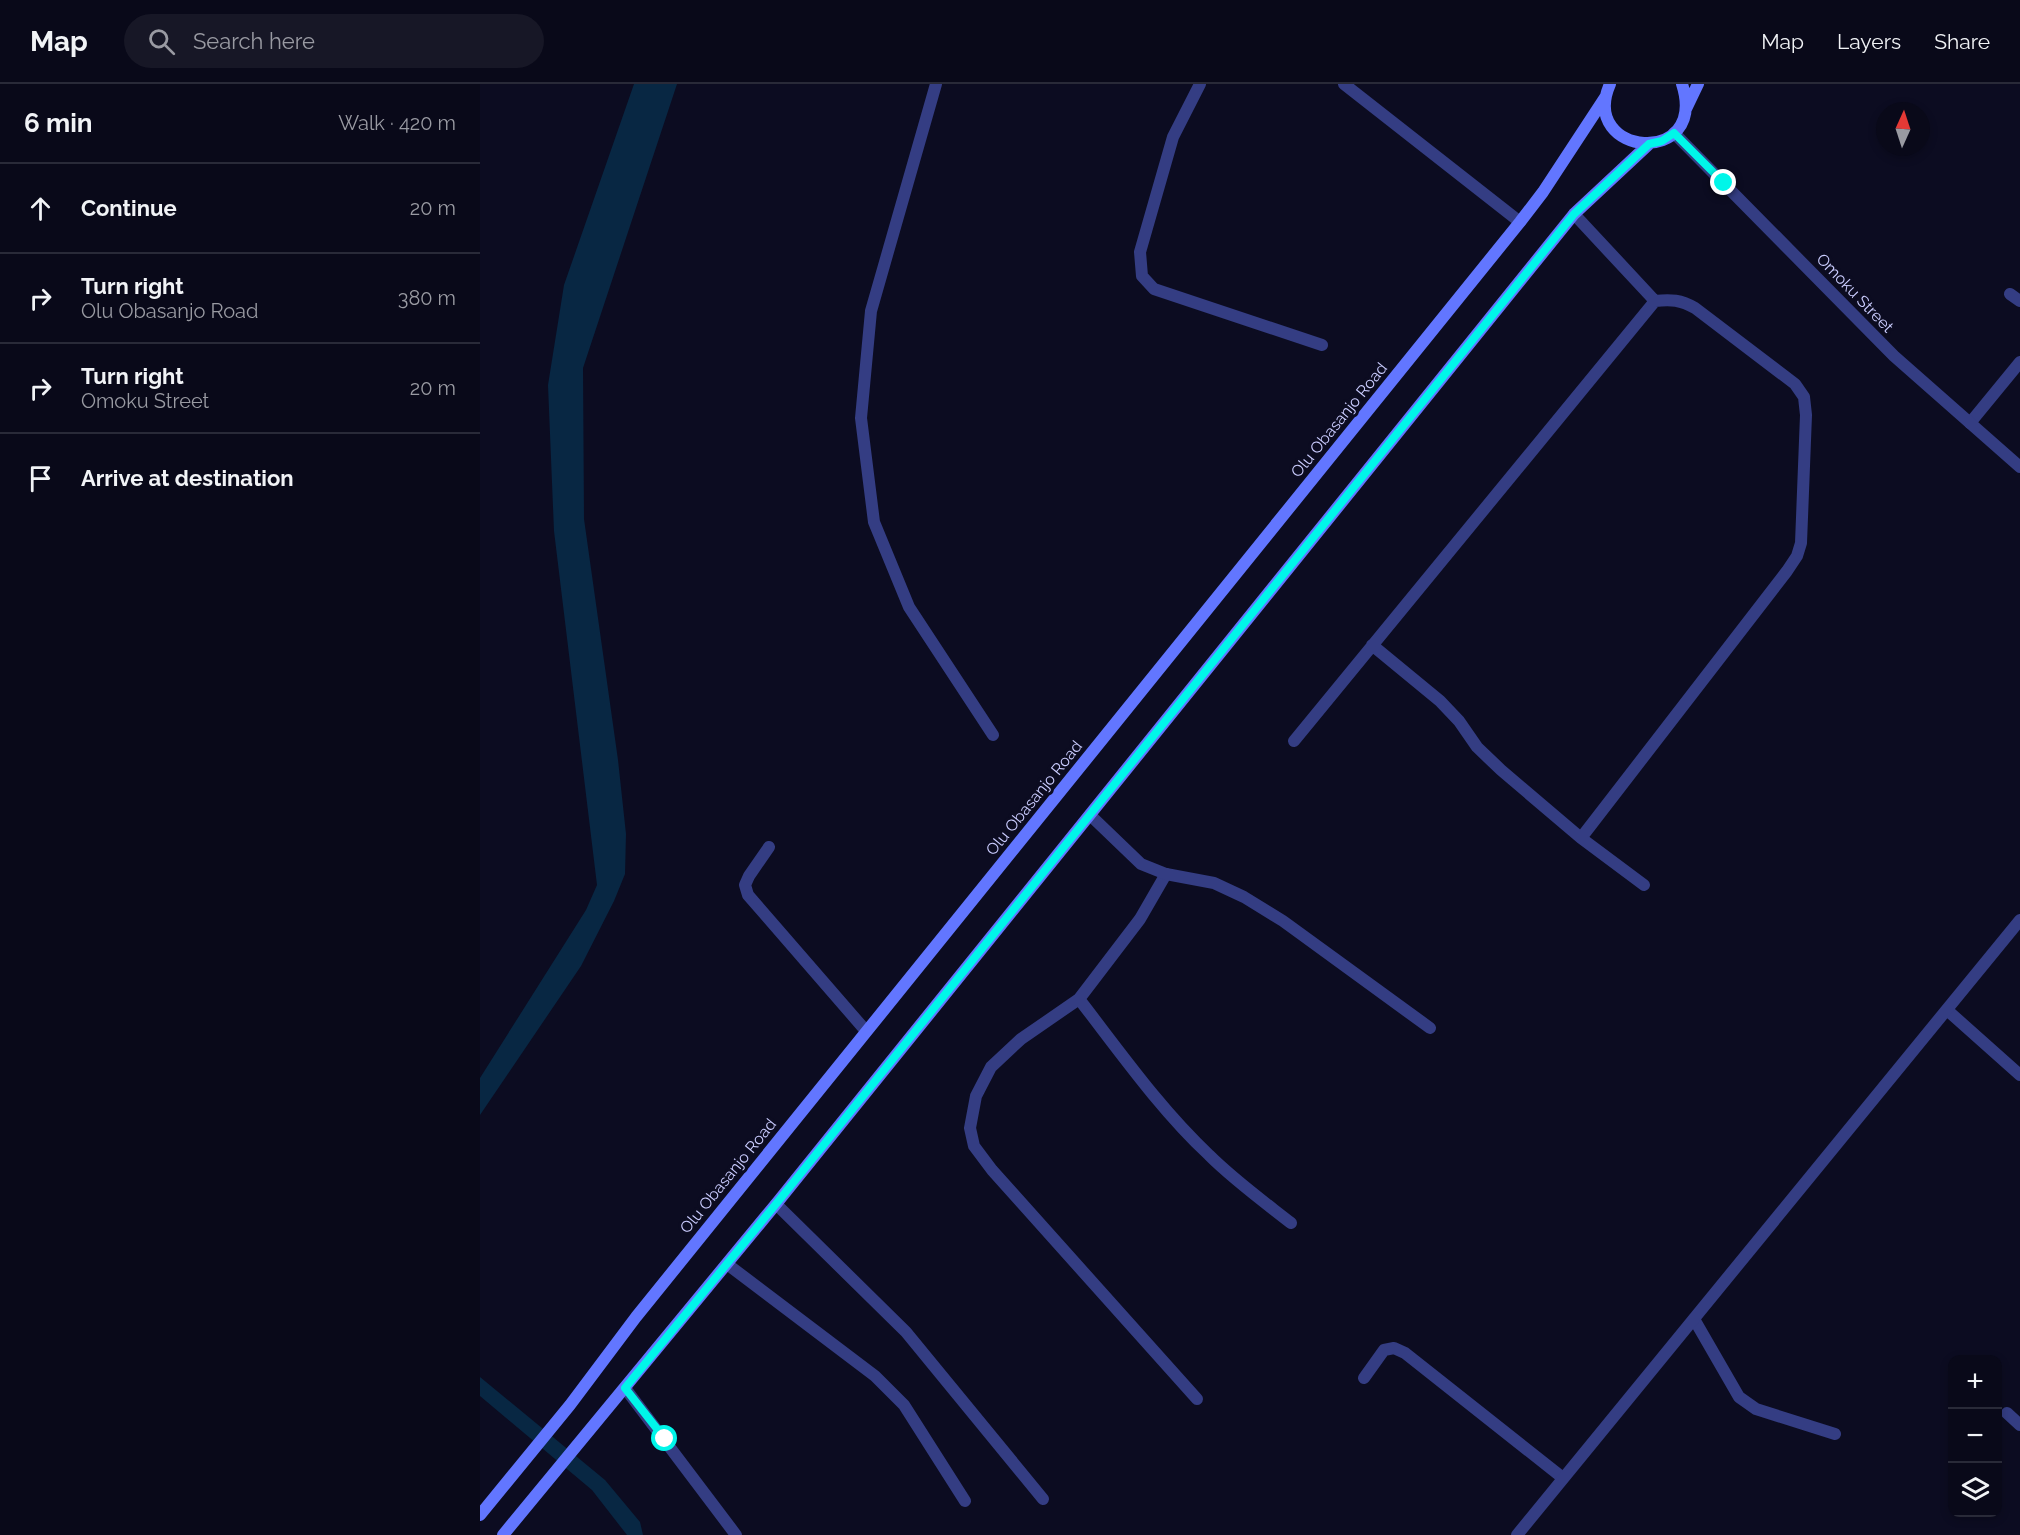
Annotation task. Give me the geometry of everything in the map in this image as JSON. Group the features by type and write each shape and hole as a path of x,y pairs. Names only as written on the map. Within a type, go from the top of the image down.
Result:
{"main road":[{"path":"1682,84 1686,96 1686,110"},
{"path":"1608,90 1605,108 1615,131 1625,139 1649,144 1662,141 1674,133 1682,123 1698,84"},
{"name":"Olu Obasanjo Road","path":"480,1515 866,1031 1544,192 1608,90"},
{"path":"503,1535 776,1204 1574,214 1649,144"}],"street":[{"path":"936,84 872,311 861,418 874,522 909,607 993,735"},
{"path":"1200,84 1173,136 1140,252 1142,276 1154,289 1322,345"},
{"path":"1344,84 1520,222"},
{"name":"Omoku Street","path":"1674,133 1894,356 2020,467"},
{"path":"1574,214 1655,301"},
{"path":"1294,741 1655,301 1672,299 1682,301 1695,308 1795,384 1804,397 1806,416 1801,543 1797,556 1787,571 1581,838"},
{"path":"1970,423 2020,362"},
{"path":"1372,645 1440,701 1477,747 1581,838 1644,885"},
{"path":"1090,815 1141,864 1166,874 1214,883 1244,897 1283,921 1430,1028"},
{"path":"769,847 749,876 746,885 748,895 866,1031"},
{"path":"1166,874 1140,919 1079,999 1021,1038 991,1067 976,1096 970,1128 974,1146 1028,1212 1197,1399"},
{"path":"1517,1535 2020,920"},
{"path":"1079,999 1162,1103 1209,1155 1291,1223"},
{"path":"1947,1010 2020,1075"},
{"path":"776,1204 906,1332 1043,1499"},
{"path":"727,1264 875,1376 904,1405 965,1501"},
{"path":"1694,1319 1739,1397 1756,1409 1835,1434"},
{"path":"1364,1378 1384,1350 1394,1348 1405,1353 1563,1478"},
{"path":"625,1388 736,1535"},
{"path":"2007,1413 2020,1425"}],"water":[{"path":"634,84 677,84 583,368 584,519 618,760 626,834 625,874 581,966 480,1115 480,1078 586,910 597,885 554,531 548,385 564,285"},
{"path":"480,1377 605,1480 640,1522 643,1535 627,1535 592,1490 480,1396"}],"route":[{"path":"665,1439 625,1388 1574,214 1649,144 1662,141 1674,133 1724,183"}]}
